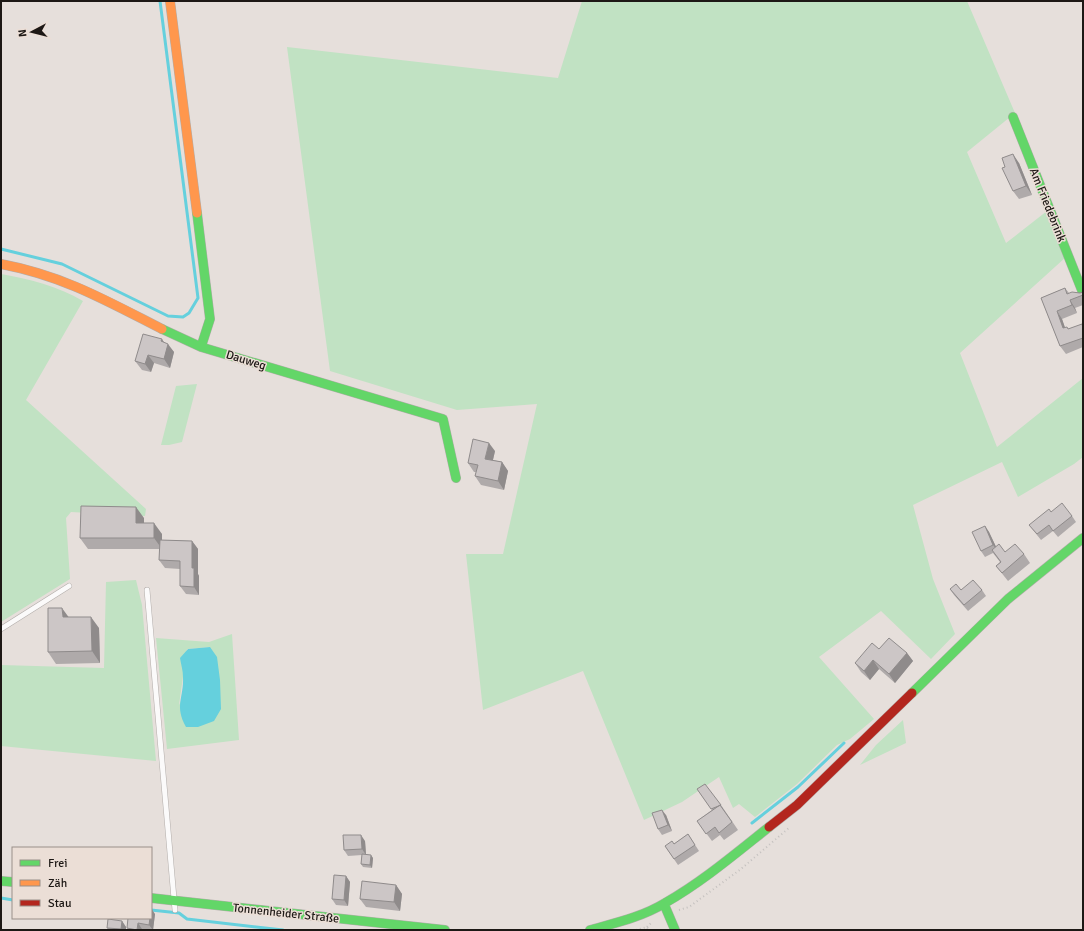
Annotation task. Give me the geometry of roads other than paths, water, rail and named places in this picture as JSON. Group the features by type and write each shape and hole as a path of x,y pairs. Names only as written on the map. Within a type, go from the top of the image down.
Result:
{"street":[{"path":"170,1 210,319 201,347"},
{"name":"Am Friedebrink","path":"1013,117 1083,293"},
{"name":"Dauweg","path":"1,264 33,270 82,287 178,338 201,347 443,419 456,478"},
{"path":"590,930 626,920 664,904 707,876 797,805 1008,599 1083,538"},
{"path":"1,880 12,882"},
{"name":"Tonnenheider Straße","path":"152,898 175,905 445,930"},
{"path":"664,904 675,930"}],"lane":[{"path":"1,629 69,586"},
{"path":"147,590 175,905"}],"water":[{"path":"210,647 217,657 220,680 221,709 214,721 198,727 186,727 182,719 180,707 183,677 180,658 188,649"}],"waterway":[{"path":"1,249 62,264 168,316 183,317 189,313 198,298 160,1"},
{"path":"752,823 798,787 844,743"},
{"path":"1,898 12,900"},
{"path":"152,910 179,913 187,919 283,930"}]}
